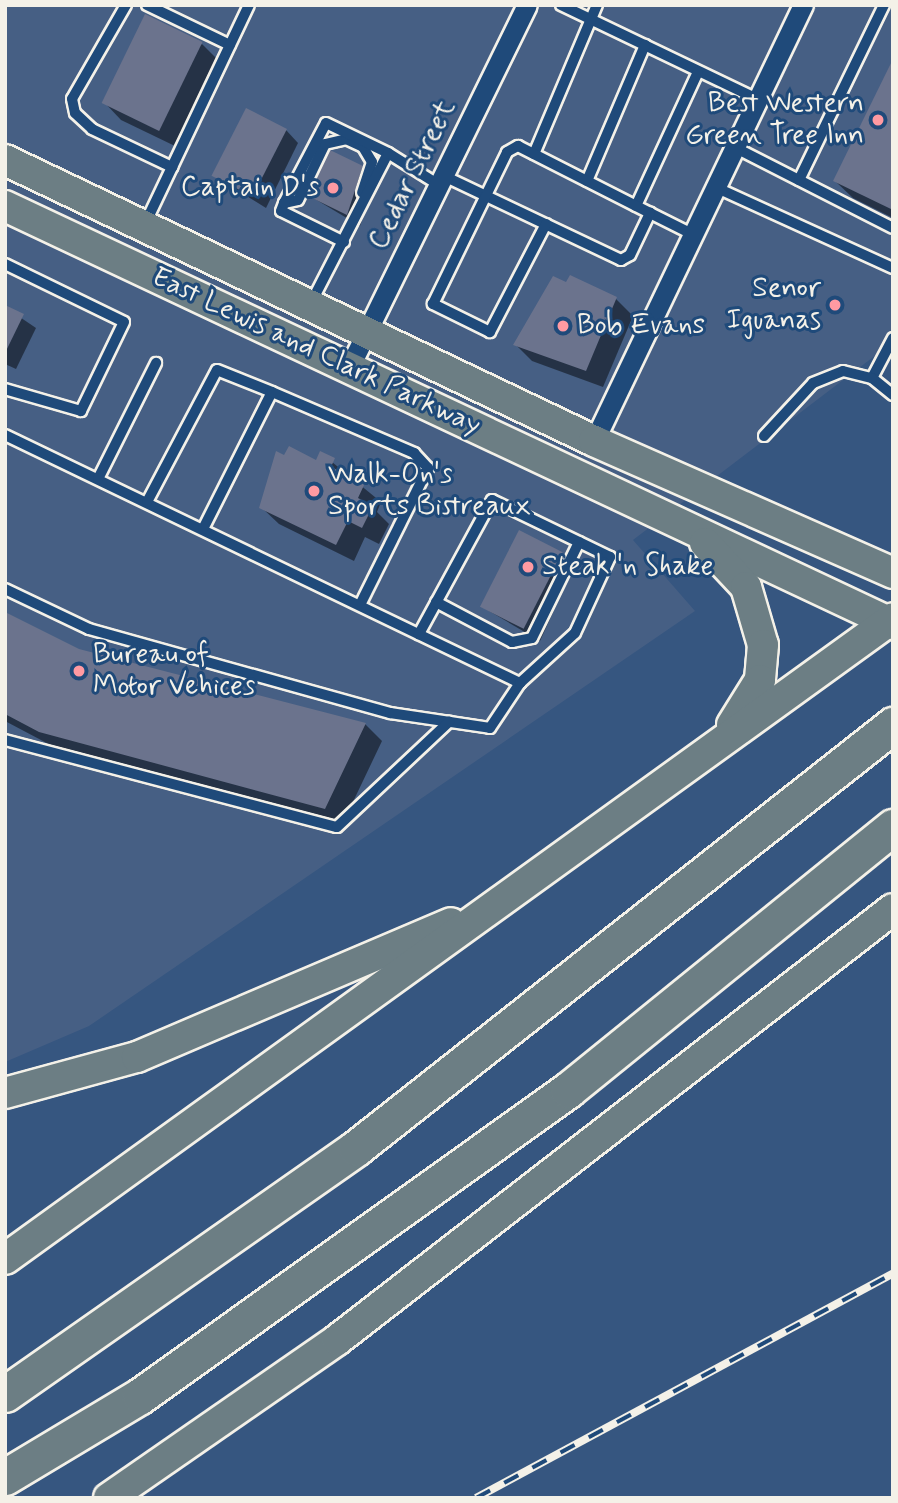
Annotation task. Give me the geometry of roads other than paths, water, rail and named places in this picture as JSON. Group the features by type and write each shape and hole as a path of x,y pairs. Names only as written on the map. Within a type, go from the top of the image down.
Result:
{"highway":[{"path":"5,1394 356,1148 893,725"},
{"path":"5,1477 140,1396 568,1090 893,827"}],"main road":[{"name":"East Lewis and Clark Parkway","path":"5,160 366,335 594,441 893,573"},
{"name":"East Lewis and Clark Parkway","path":"5,206 891,621"},
{"path":"690,528 746,587 762,635 760,680 722,737"},
{"path":"5,1259 509,897 722,737 891,621"},
{"path":"5,1093 137,1057 509,897"},
{"path":"109,1498 337,1340 893,909"}],"street":[{"name":"Cedar Street","path":"349,368 527,5"},
{"path":"594,441 803,5"}],"lane":[{"path":"126,5 72,99 75,113 92,129 172,167"},
{"path":"147,5 230,45"},
{"path":"144,228 249,5"},
{"path":"561,5 757,99"},
{"path":"534,154 597,5"},
{"path":"799,180 884,5"},
{"path":"587,181 645,46"},
{"path":"636,206 698,72"},
{"path":"344,242 281,211 326,123 442,180 485,195 621,260 630,256 650,213"},
{"path":"284,203 298,200 325,144 346,139 363,147 372,162 350,217 353,224"},
{"path":"546,224 490,332 433,304 507,152 518,146 692,234"},
{"path":"734,147 893,228"},
{"path":"309,308 388,153"},
{"path":"715,187 893,268"},
{"path":"5,264 124,322 81,411 5,389"},
{"path":"872,378 893,338"},
{"path":"99,479 156,363"},
{"path":"147,502 217,369 414,453 428,468 360,605"},
{"path":"764,436 813,383 843,371 872,378 893,395"},
{"path":"203,529 272,392"},
{"path":"5,435 520,683"},
{"path":"5,589 89,629 390,713 490,728 520,683 575,633 610,557 492,500 419,634"},
{"path":"436,602 512,642 532,638 579,542"},
{"path":"5,740 337,827 449,722"}],"railway":[{"path":"476,1498 893,1273"}],"place":[{"name":"Best Western Green Tree Inn","path":"878,120"},
{"name":"Captain D's","path":"333,188"},
{"name":"Senor Iguanas","path":"835,305"},
{"name":"Bob Evans","path":"563,326"},
{"name":"Walk-On's Sports Bistreaux","path":"314,491"},
{"name":"Steak 'n Shake","path":"528,567"},
{"name":"Bureau of Motor Vehices","path":"79,671"}]}
